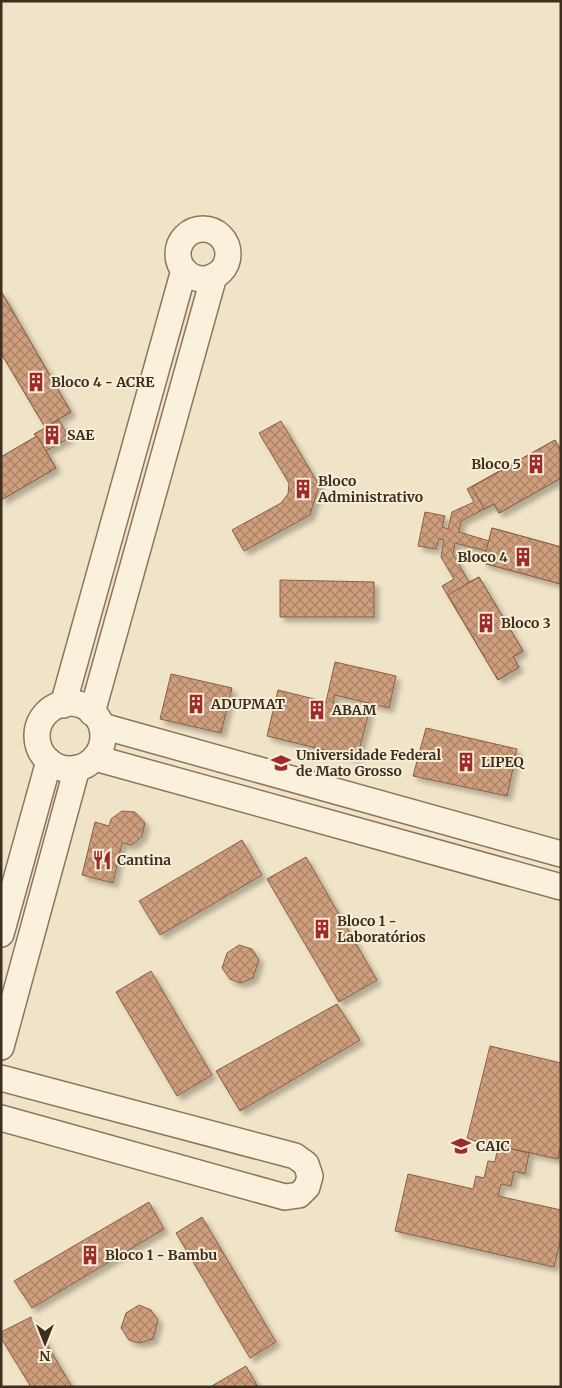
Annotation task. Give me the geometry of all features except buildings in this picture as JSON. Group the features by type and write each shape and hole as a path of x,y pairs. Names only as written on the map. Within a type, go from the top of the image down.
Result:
{"lane":[{"path":"194,230 209,230 217,233 227,247 228,256 226,264 214,276 206,279 197,278 184,270 178,256 178,248 182,240 194,230"},
{"path":"63,705 184,270"},
{"path":"97,720 214,276"},
{"path":"1,1047 86,763 101,749 103,738 97,720 88,709 77,704 63,705 48,712 42,720 38,729 37,740 40,750 49,761 63,768 86,763 561,887"},
{"path":"97,720 561,854"},
{"path":"1,934 49,761"},
{"path":"1,1078 295,1156 306,1164 310,1176 306,1186 298,1195 285,1197 1,1118"}],"place":[{"name":"Bloco 4 - ACRE","path":"36,382"},
{"name":"SAE","path":"52,435"},
{"name":"Bloco 5","path":"536,464"},
{"name":"Bloco Administrativo","path":"303,489"},
{"name":"Bloco 4","path":"523,557"},
{"name":"Bloco 3","path":"486,623"},
{"name":"ADUPMAT","path":"196,704"},
{"name":"ABAM","path":"317,710"},
{"name":"LIPEQ","path":"466,762"},
{"name":"Universidade Federal de Mato Grosso","path":"281,763"},
{"name":"Cantina","path":"102,860"},
{"name":"Bloco 1 - Laboratórios","path":"322,929"},
{"name":"CAIC","path":"461,1146"},
{"name":"Bloco 1 - Bambu","path":"90,1255"}]}
